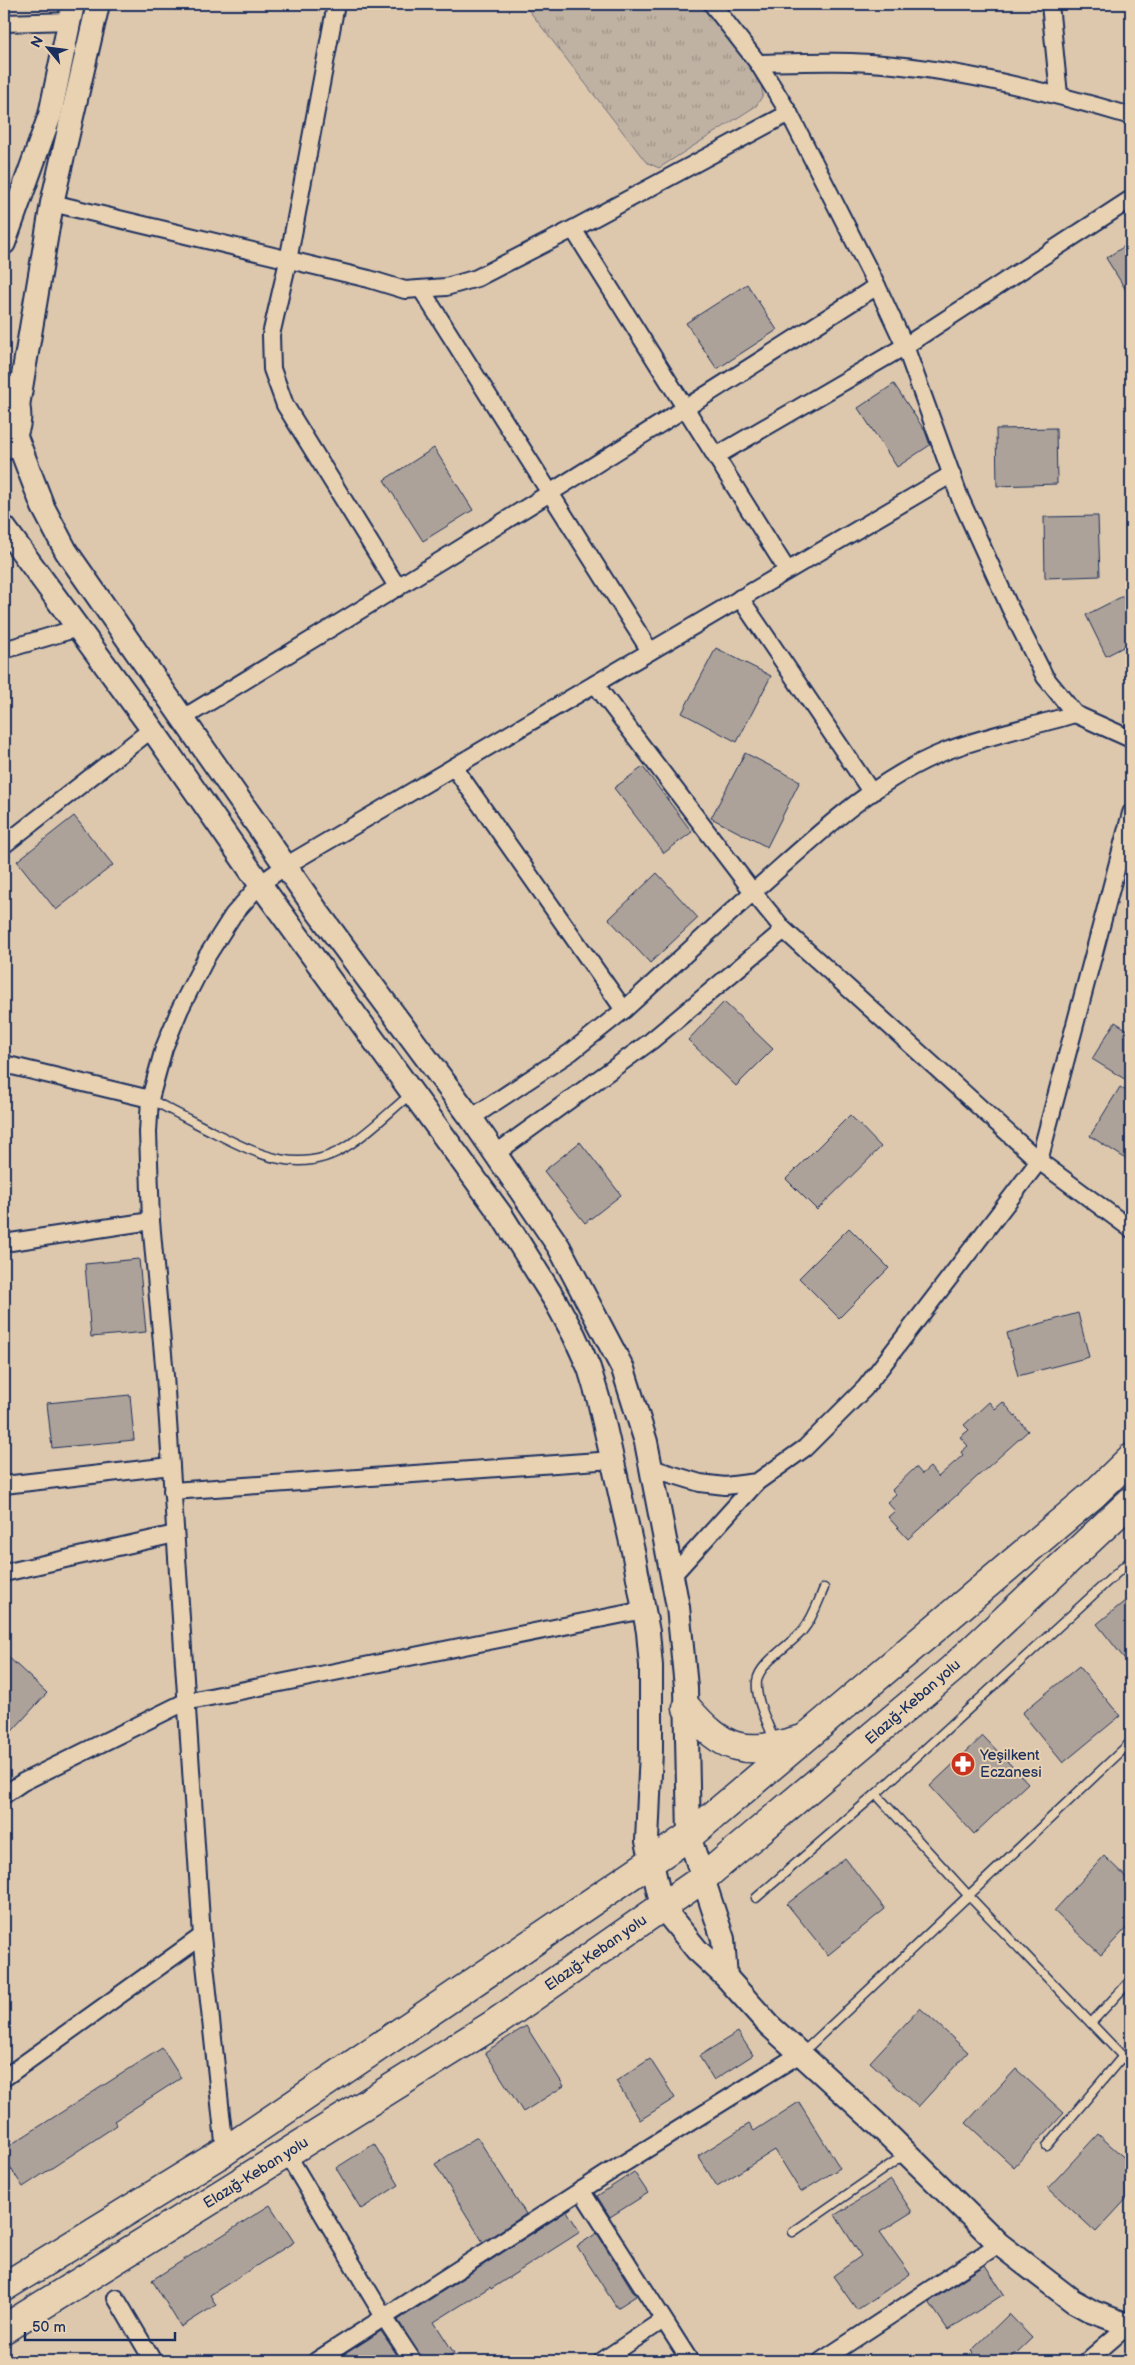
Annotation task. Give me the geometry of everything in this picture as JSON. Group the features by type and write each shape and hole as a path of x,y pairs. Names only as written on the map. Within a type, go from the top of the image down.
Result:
{"highway":[{"path":"4,2287 225,2151 689,1836 1094,1494 1131,1458"},
{"name":"Elazığ-Keban yolu","path":"4,2329 491,2026 702,1878 952,1669 1131,1502"},
{"path":"686,1708 710,1734 724,1742 741,1748 776,1747 806,1738"}],"main road":[{"path":"18,406 52,203 98,4"},
{"path":"4,243 50,115 72,12"},
{"path":"4,385 14,395 20,417 10,442 66,551 287,865 317,911 471,1118 559,1247 623,1369 639,1416 651,1468 679,1617 686,1708 689,1836 723,1939 726,1977"},
{"path":"4,527 152,729 260,884 502,1216 556,1302 589,1368 613,1460 644,1610 651,1666 651,1766 647,1842 662,1906 697,1950 726,1977 769,2025 907,2154 999,2244 1073,2301 1093,2312 1131,2324"}],"street":[{"path":"336,4 288,261 271,335 270,352 276,384 296,423 398,588"},
{"path":"712,4 758,63 788,113 877,286 905,346 952,474 1010,608 1045,677 1075,714 1131,739"},
{"path":"1050,4 1059,95"},
{"path":"4,23 72,12"},
{"path":"758,63 892,64 924,68 1059,95 1131,116"},
{"path":"52,203 405,290 446,287 477,278 573,229 788,113"},
{"path":"716,456 905,346 1131,199"},
{"path":"573,229 787,570"},
{"path":"183,718 398,588 686,409 877,286"},
{"path":"421,289 650,651"},
{"path":"225,2151 202,1936 185,1702 165,1376 151,1221 148,1132 150,1100 164,1048 207,956 233,915 260,884 287,865 952,474"},
{"path":"740,598 872,793"},
{"path":"4,650 78,628"},
{"path":"595,684 784,930 1039,1161 1131,1229"},
{"path":"471,1118 571,1052 624,1010 819,834 872,793 912,767 947,750 1075,714"},
{"path":"4,845 152,729"},
{"path":"454,767 624,1010"},
{"path":"672,1576 757,1482 805,1448 865,1388 1039,1161 1131,813"},
{"path":"495,1154 650,1041 784,930"},
{"path":"4,1064 150,1100"},
{"path":"4,1243 151,1221"},
{"path":"172,1490 613,1460"},
{"path":"4,1485 171,1466"},
{"path":"651,1468 708,1484 724,1486 757,1482"},
{"path":"4,1573 175,1534"},
{"path":"4,1795 23,1782 185,1702 644,1610"},
{"path":"4,2078 202,1936"},
{"path":"316,2361 581,2190 800,2054"},
{"path":"287,2154 384,2317 413,2361"},
{"path":"581,2190 690,2361"},
{"path":"821,2361 999,2244"},
{"path":"116,2298 153,2361"},
{"path":"602,2361 663,2320"},
{"path":"1087,2361 1131,2324"}],"lane":[{"path":"150,1100 256,1154 271,1158 301,1161 318,1158 349,1145 412,1092"},
{"path":"756,1898 876,1794 1131,1560"},
{"path":"776,1747 757,1692 757,1679 763,1668 803,1630 812,1617 824,1588"},
{"path":"800,2054 1131,1742"},
{"path":"876,1794 968,1895 1131,2066"},
{"path":"1091,2024 1131,1980"},
{"path":"1046,2146 1122,2056"},
{"path":"793,2232 907,2154"}],"green space":[{"path":"524,4 702,4 760,78 763,95 756,106 659,168 646,162"}],"building":[{"path":"1131,242 1131,298 1106,258"},
{"path":"747,284 777,330 717,369 686,323"},
{"path":"894,384 925,431 930,445 897,467 858,408"},
{"path":"1056,428 1057,484 997,486 996,429"},
{"path":"434,448 473,510 423,541 384,480"},
{"path":"1098,516 1100,576 1045,578 1044,517"},
{"path":"1123,596 1131,613 1131,643 1106,656 1086,615"},
{"path":"716,648 771,676 737,742 682,713"},
{"path":"745,753 800,781 767,847 711,818"},
{"path":"643,767 692,832 664,853 614,788"},
{"path":"74,816 113,865 56,910 17,861"},
{"path":"657,873 698,918 650,963 609,919"},
{"path":"724,1002 773,1049 736,1086 688,1040"},
{"path":"1115,1022 1131,1032 1131,1083 1092,1059"},
{"path":"1120,1087 1131,1094 1131,1162 1090,1136"},
{"path":"850,1115 881,1147 817,1210 786,1179"},
{"path":"580,1142 621,1195 585,1223 544,1171"},
{"path":"849,1228 889,1268 839,1318 799,1278"},
{"path":"139,1259 146,1332 91,1337 85,1264"},
{"path":"1078,1313 1089,1357 1018,1376 1007,1333"},
{"path":"130,1395 134,1440 52,1448 47,1403"},
{"path":"989,1402 995,1409 1003,1402 1028,1431 908,1539 888,1517 895,1511 887,1502 896,1494 892,1490 916,1467 922,1474 930,1467 938,1477 963,1455 961,1452 968,1446 960,1437 969,1430 964,1425"},
{"path":"1131,1596 1131,1667 1097,1624"},
{"path":"4,1653 47,1693 4,1740"},
{"path":"1079,1666 1120,1716 1063,1763 1022,1713"},
{"path":"983,1736 1028,1783 974,1834 930,1786"},
{"path":"1104,1856 1131,1882 1131,1923 1101,1955 1054,1911"},
{"path":"845,1858 885,1909 828,1955 787,1904"},
{"path":"920,2008 968,2052 918,2107 870,2062"},
{"path":"526,2026 564,2086 523,2112 485,2052"},
{"path":"738,2032 753,2055 714,2080 699,2056"},
{"path":"162,2048 181,2078 114,2121 117,2125 23,2187 4,2158 4,2149"},
{"path":"650,2059 675,2098 640,2120 616,2081"},
{"path":"1016,2069 1064,2113 1014,2167 966,2123"},
{"path":"799,2102 840,2168 801,2192 775,2150 717,2186 698,2156 749,2124 754,2131"},
{"path":"1098,2134 1131,2164 1131,2194 1096,2232 1048,2188"},
{"path":"477,2137 526,2214 483,2242 435,2164"},
{"path":"374,2144 399,2185 361,2209 336,2168"},
{"path":"634,2172 648,2193 610,2217 597,2196"},
{"path":"891,2180 912,2212 880,2232 910,2274 857,2310 833,2276 861,2256 835,2215"},
{"path":"270,2205 294,2242 210,2295 216,2305 181,2327 152,2280"},
{"path":"567,2211 580,2232 491,2289 490,2287 434,2322 454,2353 441,2361 423,2361 398,2320"},
{"path":"597,2233 636,2296 617,2308 577,2246"},
{"path":"985,2265 1004,2294 948,2330 929,2302"},
{"path":"1009,2314 1032,2338 1008,2361 980,2361 971,2351"},
{"path":"381,2331 401,2361 334,2361"}],"place":[{"name":"Yeşilkent Eczanesi","path":"963,1764"}]}
